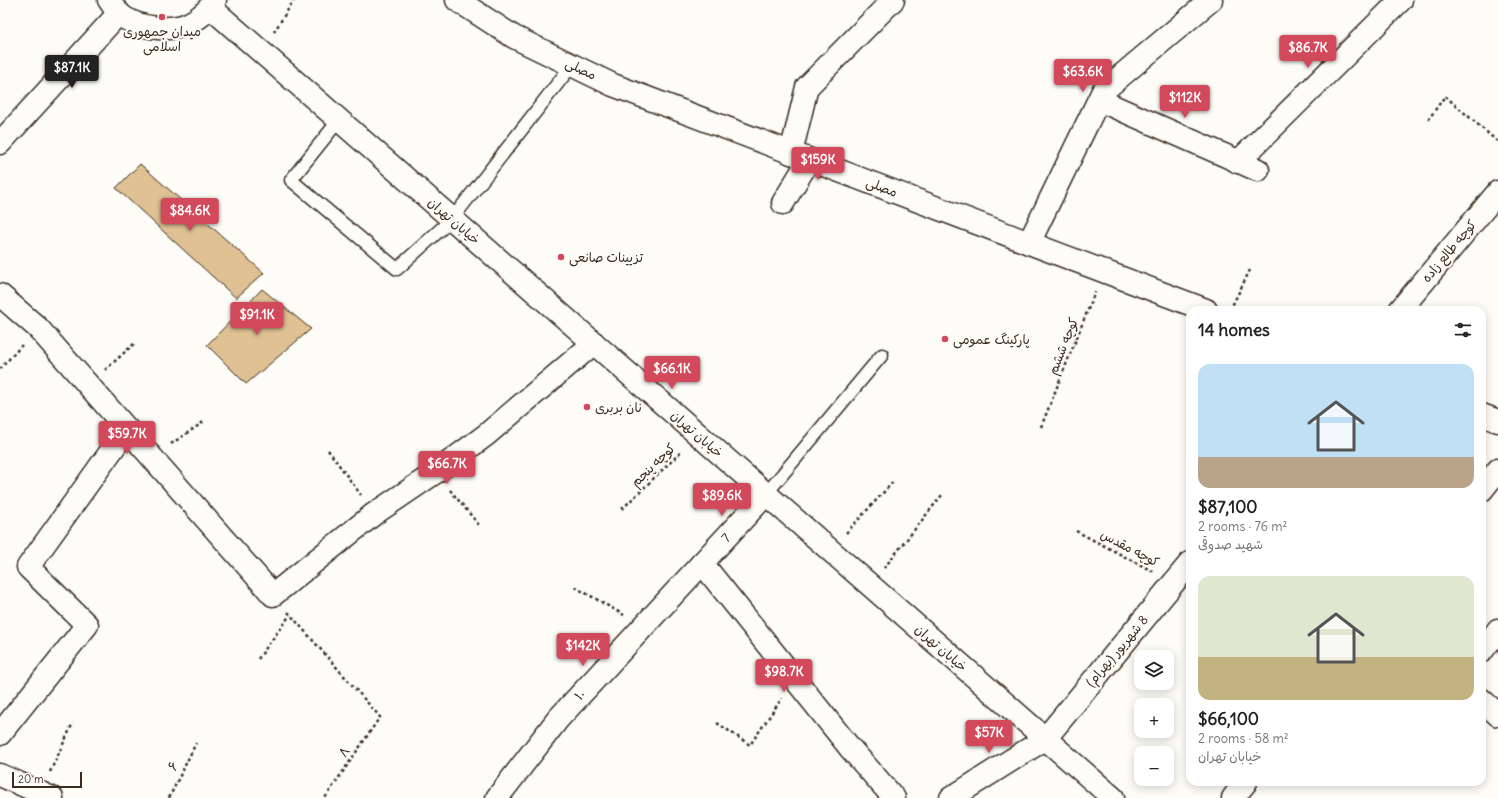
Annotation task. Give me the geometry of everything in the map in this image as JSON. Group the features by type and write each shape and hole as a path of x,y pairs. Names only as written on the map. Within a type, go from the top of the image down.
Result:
{"street":[{"name":"مصلی","path":"457,0 514,37 613,85 1196,306"},
{"path":"783,203 800,156 807,87 893,0"},
{"path":"1030,243 1103,91 1211,0"},
{"path":"1238,162 1401,0"},
{"name":"خیابان تهران","path":"212,4 262,53 1113,798"},
{"path":"0,143 114,6 136,23 156,28 175,27 195,21 212,4"},
{"path":"1099,100 1258,170"},
{"name":"کوچه طالع زاده","path":"1403,306 1498,192"},
{"path":"0,295 38,328 273,595 374,514 436,472 486,435 594,344"},
{"path":"1486,416 1498,421"},
{"path":"0,734 87,625 28,567 127,429"},
{"path":"1486,485 1498,470"},
{"name":"7","path":"702,563 766,494"},
{"path":"702,563 850,748 894,798"},
{"name":"۱۰","path":"497,798 558,719 702,563"},
{"name":"(بهرام) 8 شهریور","path":"951,798 1045,738 1186,568"},
{"path":"1486,646 1498,630"},
{"path":"1486,704 1498,715"},
{"path":"0,775 46,795"},
{"path":"1234,798 1243,786"}],"lane":[{"path":"339,120 291,180 396,269 452,220 572,65"},
{"path":"766,494 882,355"}],"path":[{"path":"262,53 294,0"},
{"path":"1428,120 1445,96 1498,142"},
{"path":"1232,306 1250,270"},
{"name":"کوچه ششم","path":"1041,427 1104,271"},
{"path":"0,369 38,328"},
{"path":"89,386 135,343"},
{"path":"152,457 205,421"},
{"name":"کوچه پنجم","path":"622,509 698,435"},
{"path":"328,450 374,514"},
{"path":"436,472 479,525"},
{"path":"830,550 893,482"},
{"path":"870,585 942,495"},
{"name":"کوچه مقدس","path":"1076,531 1174,582"},
{"path":"575,587 644,626"},
{"path":"258,659 290,614 273,595"},
{"name":"۸","path":"290,614 380,717 326,798"},
{"path":"717,723 750,745 795,680"},
{"path":"46,795 73,723"},
{"name":"۶","path":"169,798 196,743"}],"building":[{"path":"140,164 264,273 236,298 116,188"},
{"path":"262,289 311,329 246,384 207,345"}],"place":[{"name":"میدان جمهوری اسلامی","path":"162,17"},
{"name":"تزیینات صانعی","path":"561,257"},
{"name":"پارکینگ عمومی","path":"945,339"},
{"name":"نان بربری","path":"587,407"}]}
